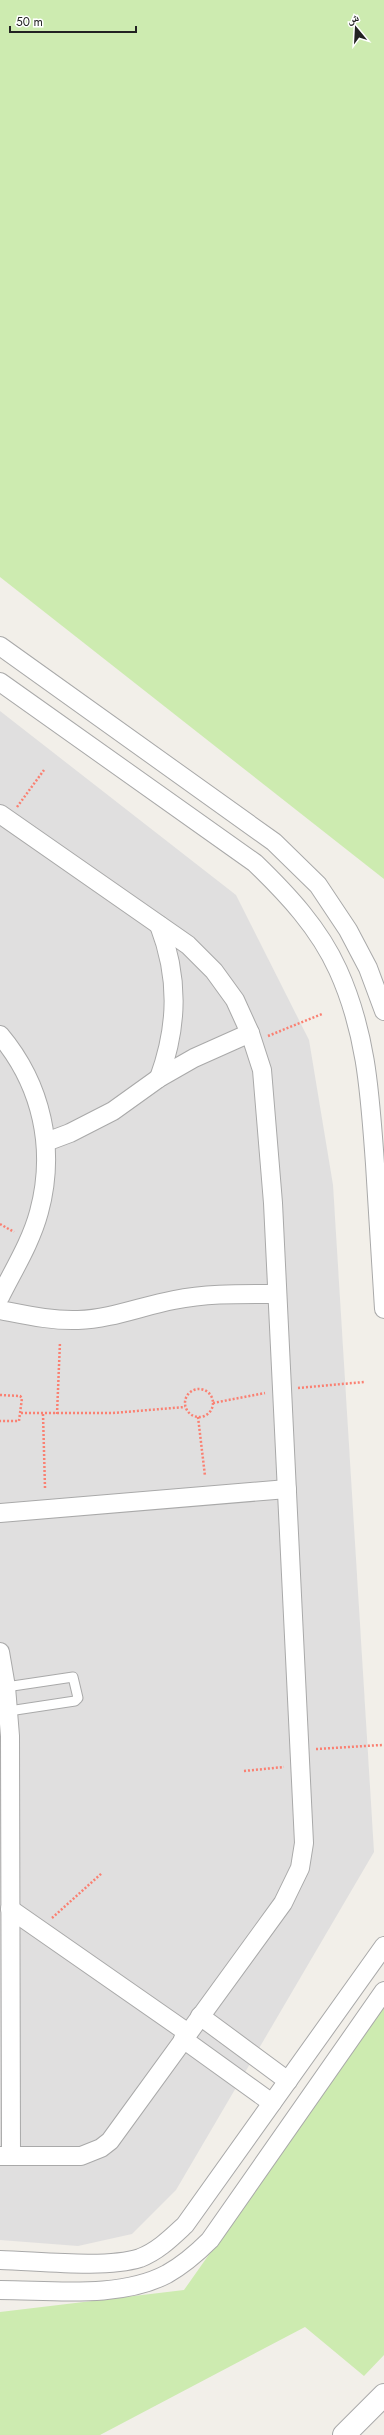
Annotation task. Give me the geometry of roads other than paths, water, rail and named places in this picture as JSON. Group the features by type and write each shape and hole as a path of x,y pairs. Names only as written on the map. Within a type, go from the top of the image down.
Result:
{"street":[{"path":"0,646 274,842 318,886 348,930 368,968 384,1011"},
{"path":"0,682 255,863 288,895 315,930 338,969 354,1010 365,1054 371,1098 384,1309"},
{"path":"1,1659 6,1686 8,1711 10,1909 6,2156 81,2156 101,2148 117,2132 185,2036 283,1903 296,1880 304,1843 277,1294 266,1107 262,1070 252,1038 235,1000 214,971 188,945 4,816"},
{"path":"159,925 172,968 175,1013 167,1057 160,1078"},
{"path":"0,1035 21,1063 30,1082 43,1121 47,1166 39,1212 29,1240 0,1297"},
{"path":"46,1142 78,1130 113,1111 160,1078 213,1048 252,1038"},
{"path":"0,1310 57,1320 80,1320 118,1314 156,1304 201,1295 277,1294"},
{"path":"0,1513 287,1488"},
{"path":"10,1909 185,2036 272,2103"},
{"path":"0,2260 114,2263 141,2257 165,2245 184,2225 384,1946"},
{"path":"0,2290 113,2290 140,2285 166,2274 190,2259 210,2240 384,1991"},
{"path":"200,2016 288,2081"},
{"path":"344,2435 384,2395"}],"lane":[{"path":"6,1686 71,1677 75,1678 78,1698 75,1701 8,1711"}]}
